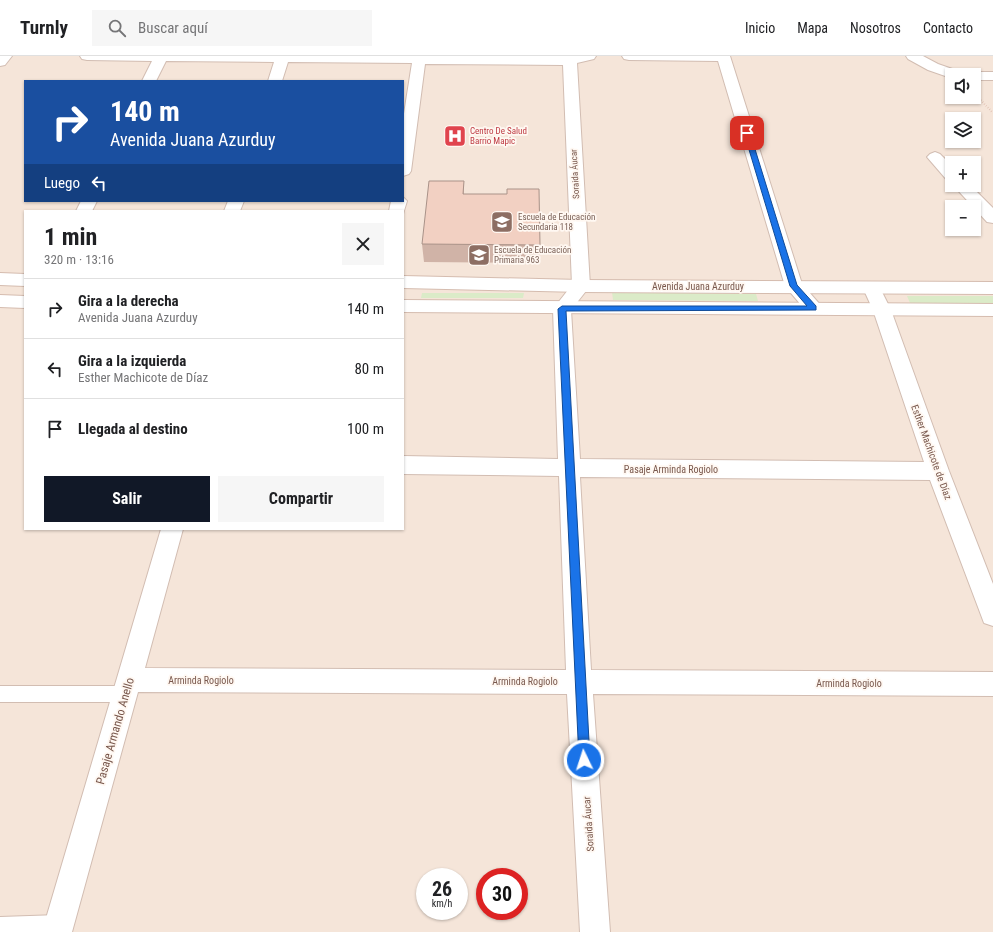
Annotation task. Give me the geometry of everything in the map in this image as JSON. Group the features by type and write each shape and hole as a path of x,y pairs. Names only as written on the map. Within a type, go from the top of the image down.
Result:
{"street":[{"path":"0,62 5,56"},
{"path":"87,56 419,60 567,59 589,56"},
{"path":"629,56 724,56 794,286 814,308"},
{"path":"913,56 933,67 945,71"},
{"path":"150,80 161,57"},
{"path":"275,80 282,58"},
{"name":"Soraida Áucar","path":"567,59 581,286"},
{"path":"404,164 419,60"},
{"path":"981,76 993,76"},
{"path":"935,157 945,168"},
{"path":"968,192 993,218"},
{"path":"0,279 24,280"},
{"name":"Avenida Juana Azurduy","path":"404,282 581,286 993,288"},
{"path":"562,309 581,286"},
{"name":"Esther Machicote de Díaz","path":"872,288 882,310 938,472 993,615"},
{"path":"0,301 24,302"},
{"path":"404,306 562,309 814,308 882,310 993,310"},
{"name":"Soraida Áucar","path":"562,309 579,681 595,932"},
{"name":"Pasaje Arminda Rogiolo","path":"404,465 938,472"},
{"name":"Pasaje Armando Anello","path":"58,928 172,530"},
{"name":"Arminda Rogiolo","path":"127,687 579,681 993,684"}],"lane":[{"path":"0,694 127,687"},
{"path":"0,927 58,928"}],"path":[{"path":"981,100 993,113"}],"shaded area":[{"path":"0,56 993,56 993,932 0,932"}],"green space":[{"path":"612,292 756,294 758,301 613,300"},
{"path":"422,293 524,293 523,298 421,298"},
{"path":"907,296 993,296 993,304 910,303"}],"building":[{"path":"429,181 464,181 463,194 507,194 507,189 539,189 540,245 422,244"}],"place":[{"name":"Centro De Salud Barrio Mapic","path":"455,136"},
{"name":"Escuela de Educación Secundaria 118","path":"502,222"},
{"name":"Escuela de Educación Primaria 963","path":"479,255"}],"route":[{"path":"584,760 562,309 814,308 794,286 747,133"}]}
